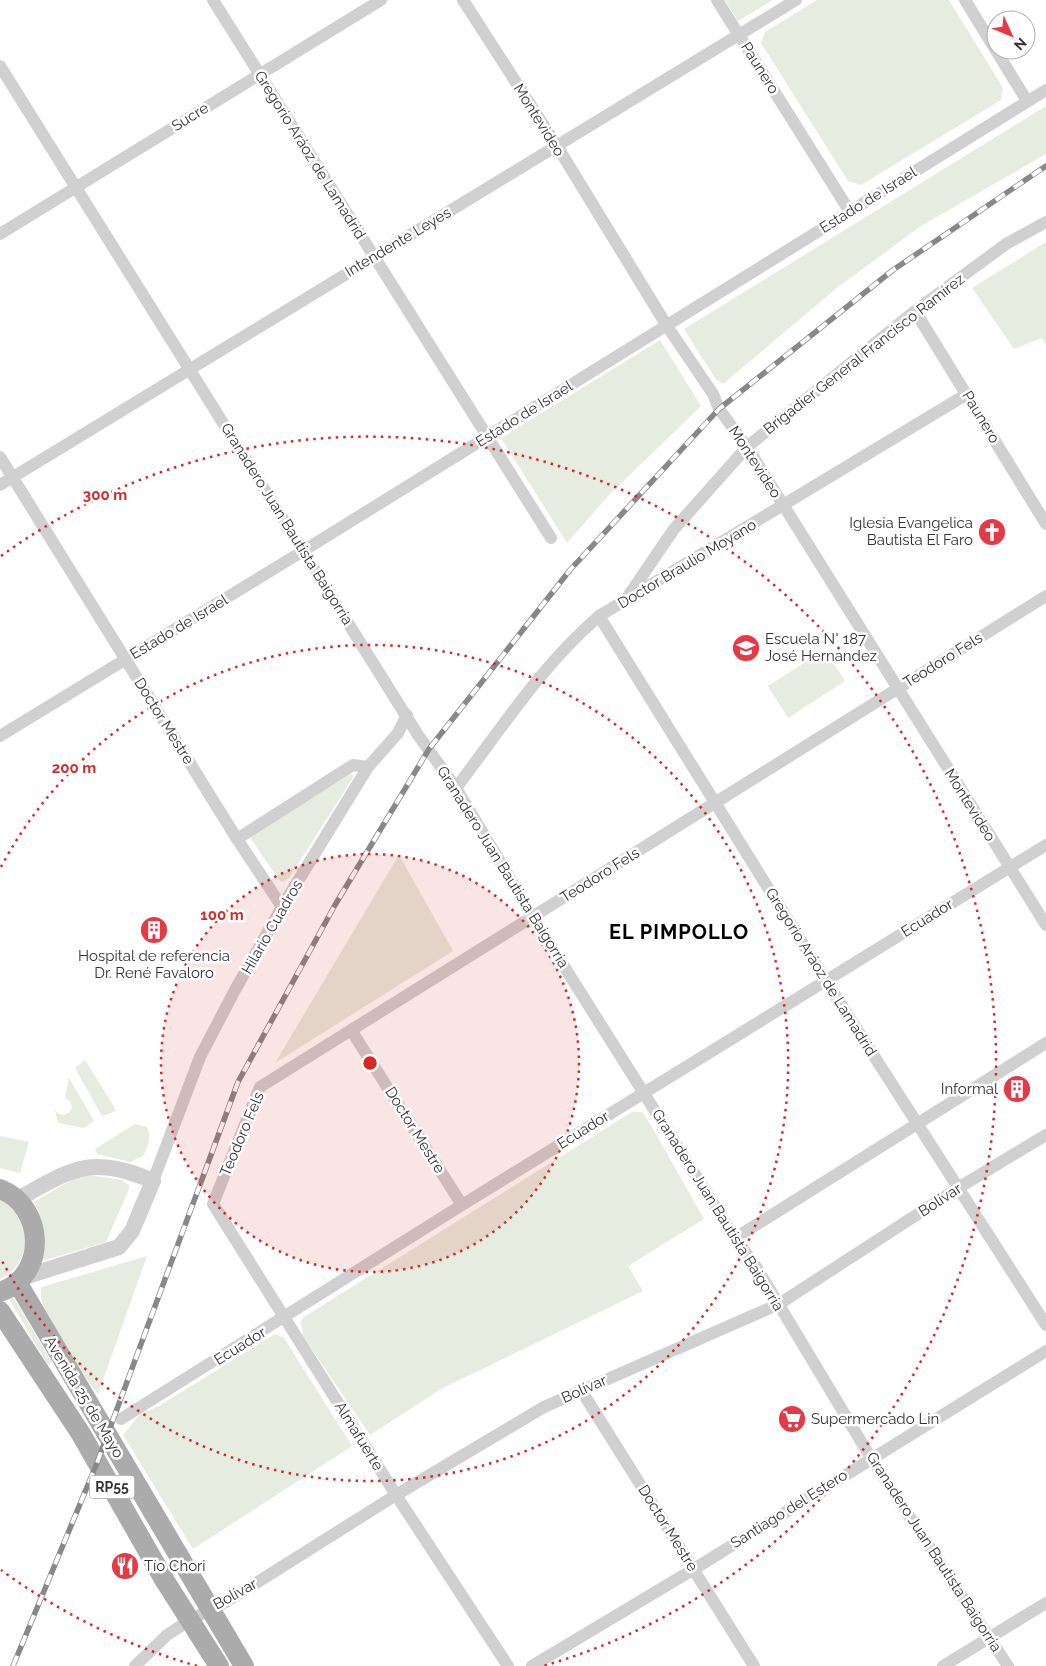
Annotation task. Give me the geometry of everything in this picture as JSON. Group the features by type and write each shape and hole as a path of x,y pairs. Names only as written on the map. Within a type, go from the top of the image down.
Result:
{"main road":[{"path":"0,1188 18,1199 32,1222 35,1235 31,1262 13,1284"},
{"name":"Avenida 25 de Mayo","path":"13,1284 186,1566 208,1609 244,1666"},
{"name":"Avenida 25 de Mayo","path":"0,1311 81,1434 165,1581 219,1666"}],"street":[{"name":"Gregorio Aráoz de Lamadrid","path":"213,0 552,538"},
{"name":"Sucre","path":"0,234 381,0"},
{"name":"Montevideo","path":"463,0 667,326 713,394 719,409 747,447 1046,925"},
{"name":"Paunero","path":"717,0 850,212"},
{"name":"Intendente Leyes","path":"0,484 796,0"},
{"path":"965,0 1027,101"},
{"name":"Granadero Juan Bautista Baigorria","path":"0,66 407,716 456,788 533,917 735,1238 779,1304 871,1458 1008,1666"},
{"name":"Estado de Israel","path":"0,736 303,551 1046,90"},
{"name":"Brigadier General Francisco Ramírez","path":"626,600 674,529 747,447 914,310 1006,244 1046,222"},
{"name":"Paunero","path":"914,310 1046,524"},
{"name":"Doctor Braulio Moyano","path":"456,788 541,676 578,634 599,616 967,394"},
{"name":"Doctor Mestre","path":"0,457 237,839 282,906"},
{"name":"Teodoro Fels","path":"213,1204 260,1087 1046,596"},
{"name":"Gregorio Aráoz de Lamadrid","path":"599,616 826,980 1046,1325"},
{"name":"Hilario Cuadros","path":"13,1284 112,1251 119,1247 132,1231 200,1057 282,906 368,767 398,733 407,716"},
{"path":"237,839 353,765 368,767"},
{"name":"Ecuador","path":"121,1419 644,1092 1046,845"},
{"name":"Doctor Mestre","path":"351,1030 462,1205"},
{"path":"735,1238 1046,1043"},
{"name":"Bolívar","path":"135,1666 168,1634 190,1620 208,1609 226,1602 396,1495 544,1407 779,1304 958,1188 1046,1135"},
{"path":"18,1199 70,1171 84,1167 97,1166 140,1175 153,1180"},
{"name":"Almafuerte","path":"213,1204 396,1495 508,1666"},
{"name":"Santiago del Estero","path":"532,1666 694,1569 1046,1351"},
{"name":"Doctor Mestre","path":"582,1390 754,1666"},
{"path":"943,1666 1046,1603"}],"shaded area":[{"path":"725,0 773,0 738,21"},
{"path":"817,0 949,0 1003,88 1001,100 861,185 848,181 761,43 765,32"},
{"path":"1046,106 1046,154 921,226 838,287 723,384 715,378 684,329"},
{"path":"1046,242 1046,345 1042,338 1014,349 972,288"},
{"path":"660,340 701,406 609,495 567,543 501,438"},
{"path":"825,650 845,681 788,718 768,686"},
{"path":"351,774 354,776 289,878 283,882 279,880 251,839 252,834"},
{"path":"399,855 453,951 275,1063 397,858"},
{"path":"85,1060 116,1111 102,1116 75,1068"},
{"path":"69,1078 94,1121 84,1128 58,1123 55,1110 59,1114 64,1115 70,1112 72,1107 70,1101 65,1098"},
{"path":"632,1112 642,1112 649,1122 704,1219 628,1266 643,1291 441,1389 370,1435 303,1336 301,1322 304,1317"},
{"path":"135,1124 147,1127 149,1135 149,1142 143,1156 130,1162 97,1154 95,1149"},
{"path":"0,1136 29,1142 20,1173 0,1168"},
{"path":"82,1174 122,1180 129,1185 106,1242 35,1263 40,1246 42,1226 34,1202"},
{"path":"0,1197 10,1206 17,1217 25,1239 20,1261 12,1271 0,1279"},
{"path":"147,1256 98,1394 71,1357 52,1325 41,1297 42,1287"},
{"path":"13,1297 52,1362 48,1365 9,1299"},
{"path":"275,1334 284,1338 352,1446 193,1549 123,1435 140,1414 159,1406"}],"railway":[{"path":"13,1666 97,1463 238,1082 335,905 429,749 570,570 719,409 893,270 1046,166"}],"place":[{"name":"Iglesia Evangelica Bautista El Faro","path":"992,532"},
{"name":"Escuela N° 187 José Hernandez","path":"746,648"},
{"name":"Hospital de referencia Dr. René Favaloro","path":"154,930"},
{"name":"Informal","path":"1017,1089"},
{"name":"Supermercado Lin","path":"792,1419"},
{"name":"Tío Chori","path":"125,1566"}],"district":[{"name":"EL PIMPOLLO","path":"679,932"}]}
